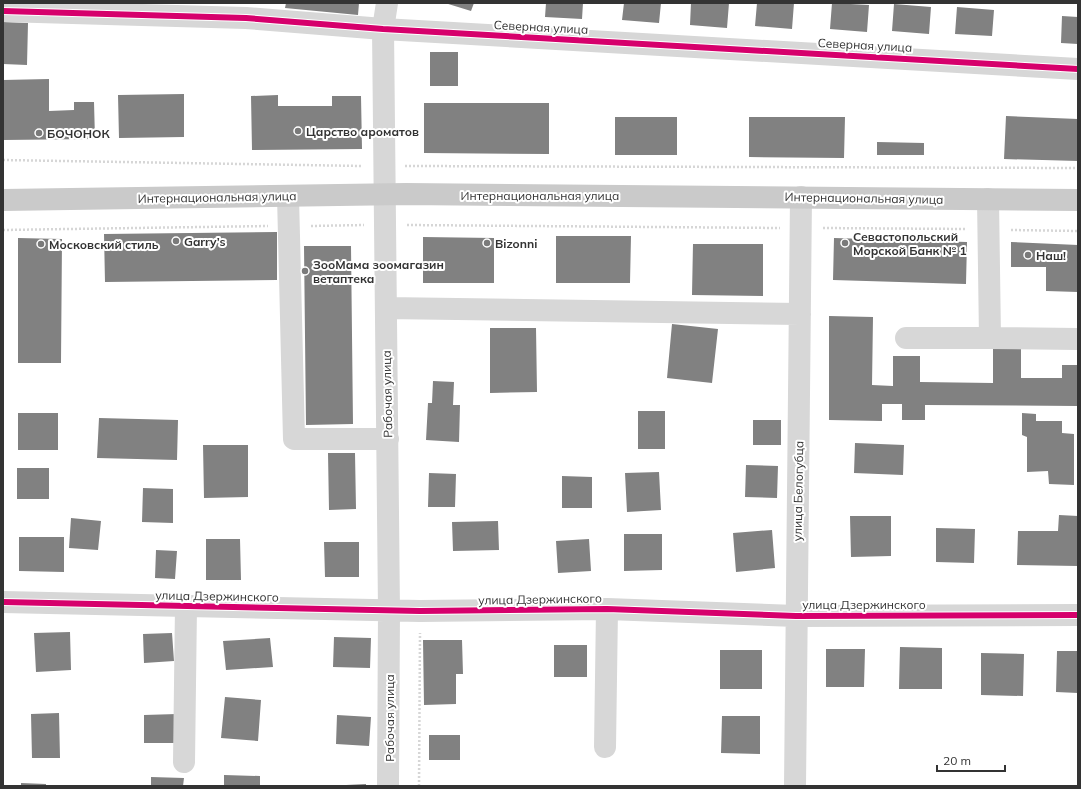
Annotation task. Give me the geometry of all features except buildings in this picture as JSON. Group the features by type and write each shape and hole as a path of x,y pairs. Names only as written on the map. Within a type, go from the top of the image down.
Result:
{"main road":[{"name":"Интернациональная улица","path":"3,200 386,194 1078,200"}],"street":[{"name":"Рабочая улица","path":"387,3 383,29 388,439 388,786"},
{"name":"Северная улица","path":"3,11 208,10 246,18 383,29 1078,69"},
{"path":"288,196 294,440 388,439"},
{"name":"улица Белогубца","path":"795,786 801,197"},
{"path":"988,199 990,338"},
{"path":"386,308 800,314"},
{"path":"906,338 1078,339"},
{"name":"улица Дзержинского","path":"3,602 389,611 607,609 796,616 1078,615"},
{"path":"184,762 186,606"},
{"path":"605,747 607,609"}],"path":[{"path":"3,160 385,166 1078,168"},
{"path":"3,230 386,225 1078,231"},
{"path":"419,786 420,611"}],"cycle path":[{"path":"3,11 246,18 383,29 1078,69"},
{"path":"3,602 420,611 607,609 796,616 1078,615"}],"place":[{"name":"Царство ароматов","path":"298,131"},
{"name":"БОЧОНОК","path":"39,133"},
{"name":"Garry’s","path":"176,241"},
{"name":"Bizonni","path":"487,243"},
{"name":"Севастопольский Морской Банк № 1","path":"845,243"},
{"name":"Московский стиль","path":"41,244"},
{"name":"Наш!","path":"1028,255"},
{"name":"ЗооМама зоомагазин ветаптека","path":"305,271"}]}
